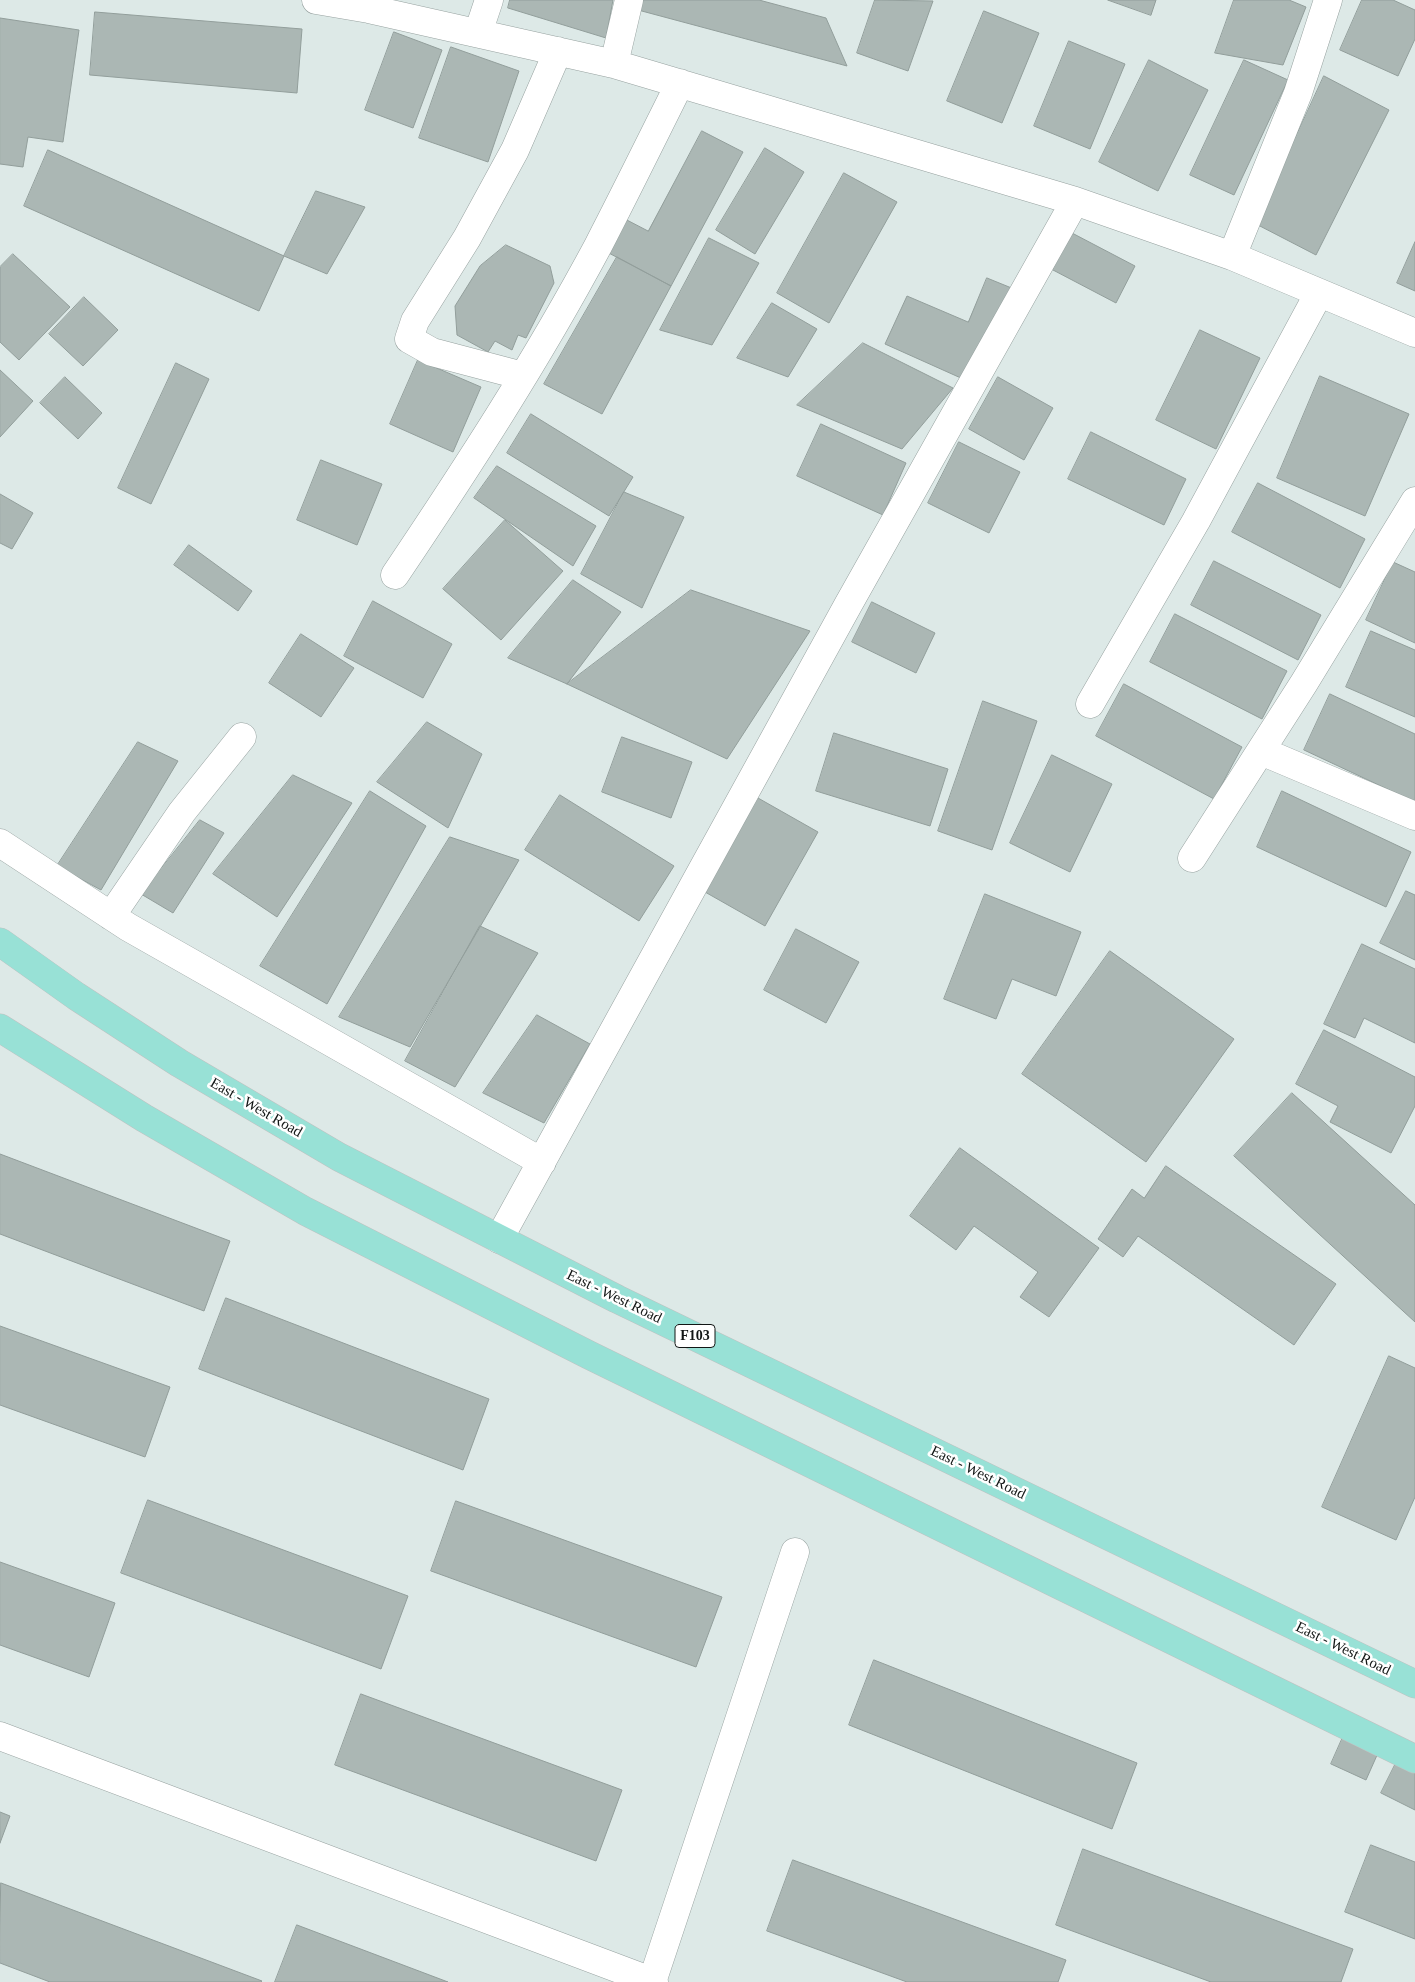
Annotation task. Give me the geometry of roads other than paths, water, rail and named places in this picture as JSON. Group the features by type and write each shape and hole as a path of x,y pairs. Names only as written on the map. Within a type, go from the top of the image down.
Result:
{"main road":[{"name":"East - West Road","path":"3,944 76,996 179,1064 340,1157 635,1308 1415,1684"},
{"path":"0,1028 144,1118 305,1211 598,1359 1415,1759"}],"street":[{"path":"316,0 370,5 478,33 614,64 1075,200 1232,256 1415,333"},
{"path":"478,33 490,0"},
{"path":"614,64 629,0"},
{"path":"1232,256 1298,93 1328,0"},
{"path":"523,376 432,352 409,339 415,321 467,238 515,150 558,51"},
{"path":"394,575 470,462 523,376 598,246 680,83"},
{"path":"499,1239 848,605 1075,200"},
{"path":"1090,704 1196,521 1319,293"},
{"path":"1192,858 1304,683 1415,501"},
{"path":"111,916 182,812 242,737"},
{"path":"1261,751 1415,816"},
{"path":"0,843 111,916 542,1162"},
{"path":"0,1736 653,1982 795,1552"}]}
